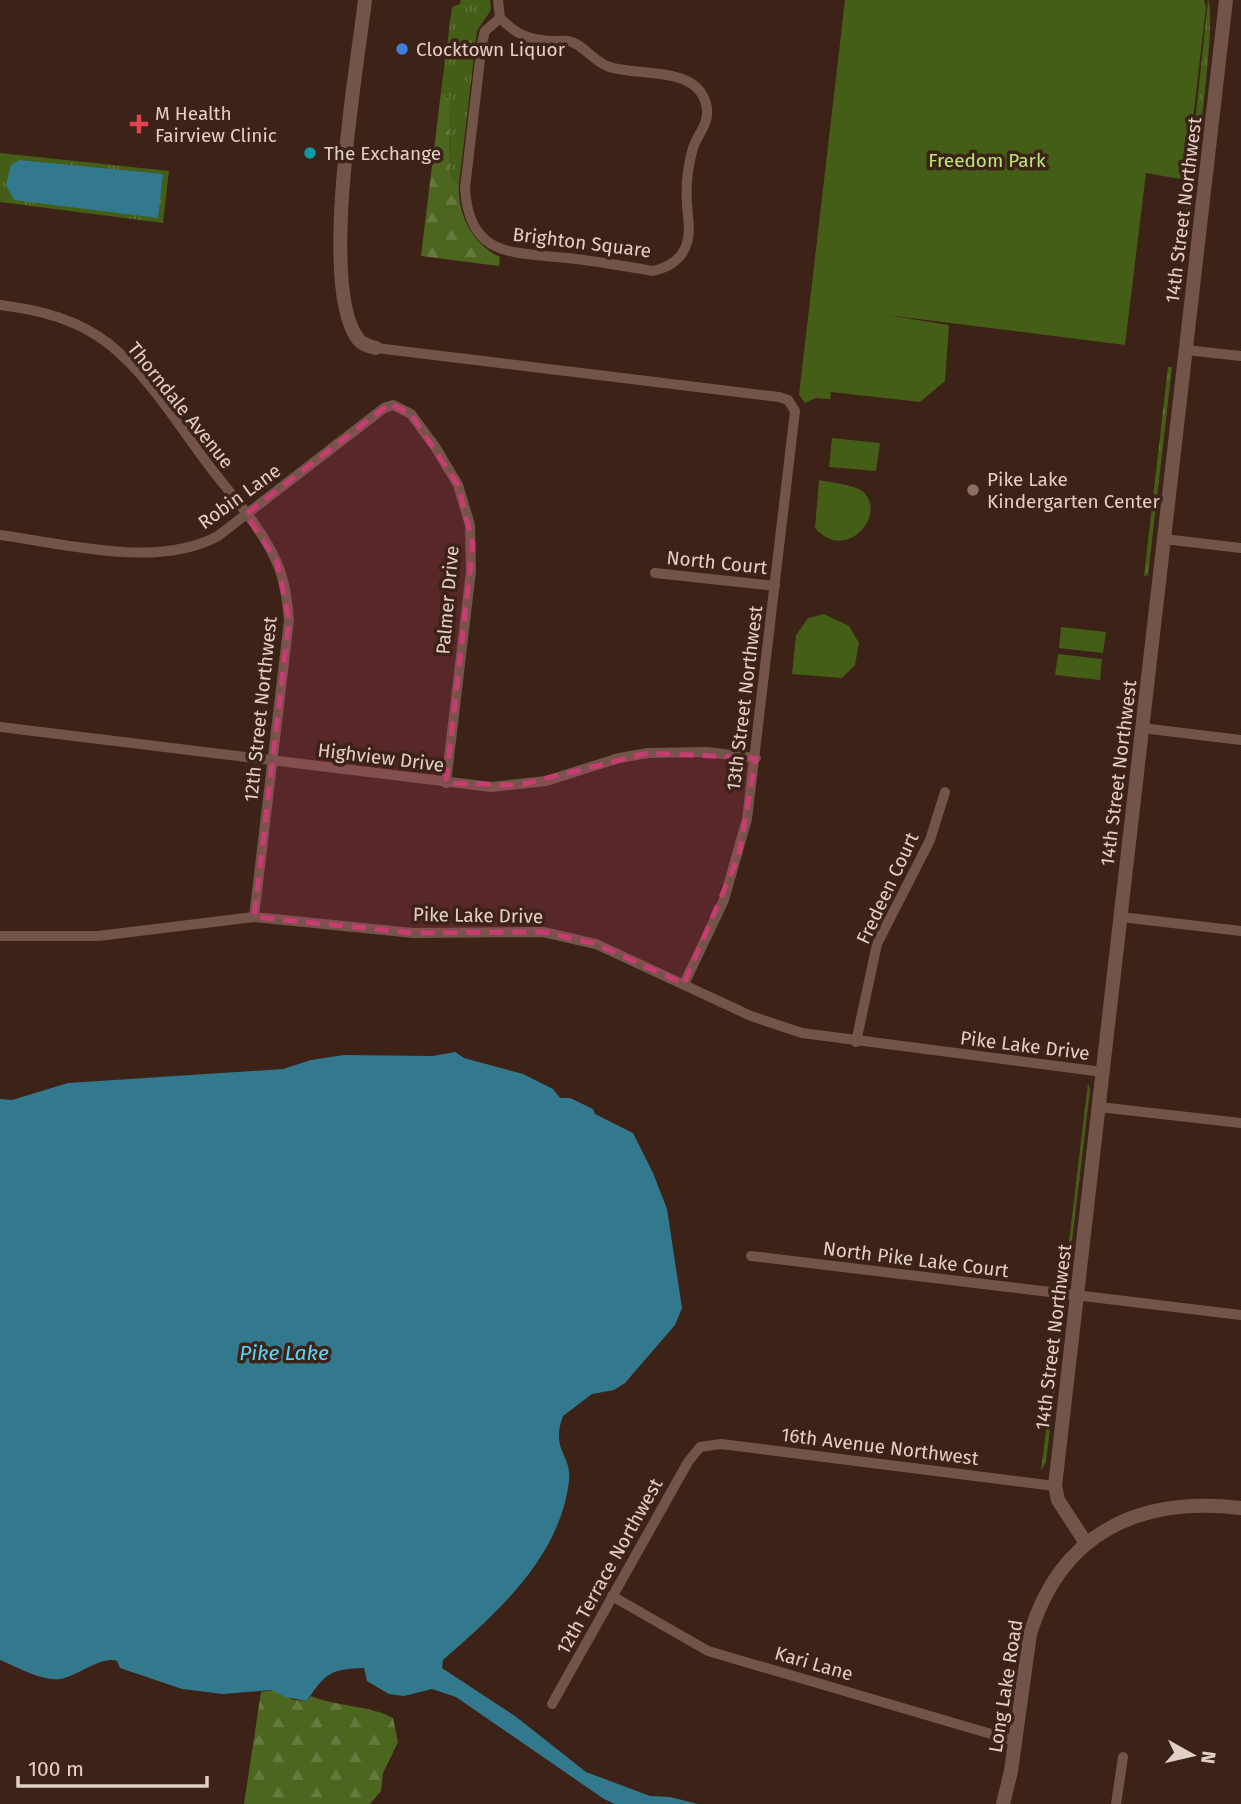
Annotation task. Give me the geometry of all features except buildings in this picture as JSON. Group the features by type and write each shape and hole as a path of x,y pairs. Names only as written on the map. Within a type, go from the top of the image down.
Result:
{"street":[{"path":"365,0 339,249 345,301 354,332 359,342 376,348"},
{"path":"498,0 500,18"},
{"name":"14th Street Northwest","path":"1055,1486 1226,0"},
{"name":"Brighton Square","path":"500,18 524,37 568,41 607,66 686,80 702,95 707,109 705,126 694,144 685,188 690,231 688,244 675,263 653,271 511,254 487,240 471,220 465,188 482,43 485,32 500,18"},
{"name":"Thorndale Avenue","path":"0,305 43,312 65,319 108,344 142,377 246,514"},
{"name":"13th Street Northwest","path":"376,348 779,397 792,405 796,418 756,758 739,855 724,900 684,984"},
{"path":"1186,350 1241,356"},
{"name":"Robin Lane","path":"0,536 148,554 167,553 202,544 246,514 384,408 393,405"},
{"name":"Palmer Drive","path":"393,405 411,414 447,464 458,485 470,525 471,571 446,783"},
{"name":"12th Street Northwest","path":"246,514 277,562 287,597 289,620 254,917"},
{"path":"1164,539 1241,548"},
{"name":"North Court","path":"654,573 775,586"},
{"name":"Highview Drive","path":"0,727 446,783 519,785 648,753 707,752 756,758"},
{"path":"1142,728 1241,740"},
{"name":"Fredeen Court","path":"856,1042 877,944 930,840 945,792"},
{"name":"Pike Lake Drive","path":"0,936 98,936 254,917 413,933 543,932 596,944 777,1026 802,1033 1103,1072"},
{"path":"1121,917 1241,931"},
{"path":"1099,1107 1241,1123"},
{"name":"North Pike Lake Court","path":"751,1256 1241,1315"},
{"name":"16th Avenue Northwest","path":"700,1447 721,1444 1055,1486"},
{"name":"12th Terrace Northwest","path":"552,1704 688,1462 700,1447"},
{"path":"1055,1486 1058,1500 1087,1543"},
{"name":"Long Lake Road","path":"1003,1804 1015,1741 1025,1661 1037,1613 1058,1574 1087,1543 1107,1528 1153,1510 1179,1505 1241,1508"},
{"name":"Kari Lane","path":"612,1596 708,1651 1015,1741"},
{"path":"1116,1804 1123,1757"}],"highlighted area":[{"path":"393,405 411,414 458,485 473,544 446,783 519,785 648,753 756,758 739,855 684,984 596,944 543,932 413,933 254,917 289,620 277,562 246,514 384,408"}],"green space":[{"path":"461,0 490,0 491,10 477,31 459,184 453,180 449,166 450,101 441,92 452,7 460,4"},
{"name":"Freedom Park","path":"845,0 1204,0 1206,7 1186,180 1146,173 1125,345 886,315 949,325 945,381 920,402 831,392 830,399 816,398 805,403 799,395"},
{"path":"1208,0 1210,39 1203,112 1187,236 1183,237"},
{"path":"441,92 450,101 449,166 453,180 459,184 464,217 474,236 500,257 499,266 421,256"},
{"path":"0,153 169,171 163,223 0,202"},
{"path":"1168,367 1172,367 1148,575 1144,576"},
{"path":"832,438 880,443 876,471 829,467"},
{"path":"819,480 858,489 869,500 871,511 867,522 861,531 851,538 840,541 827,538 815,528"},
{"path":"824,614 849,626 859,643 855,665 842,678 792,674 796,635 808,618"},
{"path":"1061,627 1106,632 1103,653 1059,648"},
{"path":"1058,654 1102,659 1100,680 1055,675"},
{"path":"1088,1083 1090,1090 1068,1275 1064,1284"},
{"path":"1062,1304 1064,1312 1046,1462 1041,1471"},
{"path":"273,1690 294,1700 307,1701 311,1696 393,1718 398,1742 383,1773 381,1791 370,1804 244,1804 261,1692"}],"water":[{"path":"19,160 163,174 158,218 14,200 6,185 11,165"},
{"name":"Pike Lake","path":"455,1052 464,1058 523,1074 553,1089 560,1098 570,1098 593,1109 595,1114 633,1133 667,1209 682,1308 675,1325 625,1383 614,1390 592,1394 563,1416 559,1437 568,1464 569,1481 563,1509 553,1534 523,1581 485,1622 443,1660 442,1668 515,1716 586,1772 650,1796 670,1797 698,1804 615,1804 456,1697 432,1689 404,1696 389,1694 367,1681 364,1668 330,1674 307,1701 285,1697 272,1690 223,1694 182,1689 120,1668 117,1661 111,1660 97,1663 67,1677 53,1679 38,1676 0,1660 0,1099 12,1100 68,1083 283,1069 311,1060 344,1055 433,1056"}],"place":[{"name":"Clocktown Liquor","path":"402,49"},
{"name":"M Health Fairview Clinic","path":"139,124"},
{"name":"The Exchange","path":"310,153"},
{"name":"Pike Lake Kindergarten Center","path":"973,490"}]}
